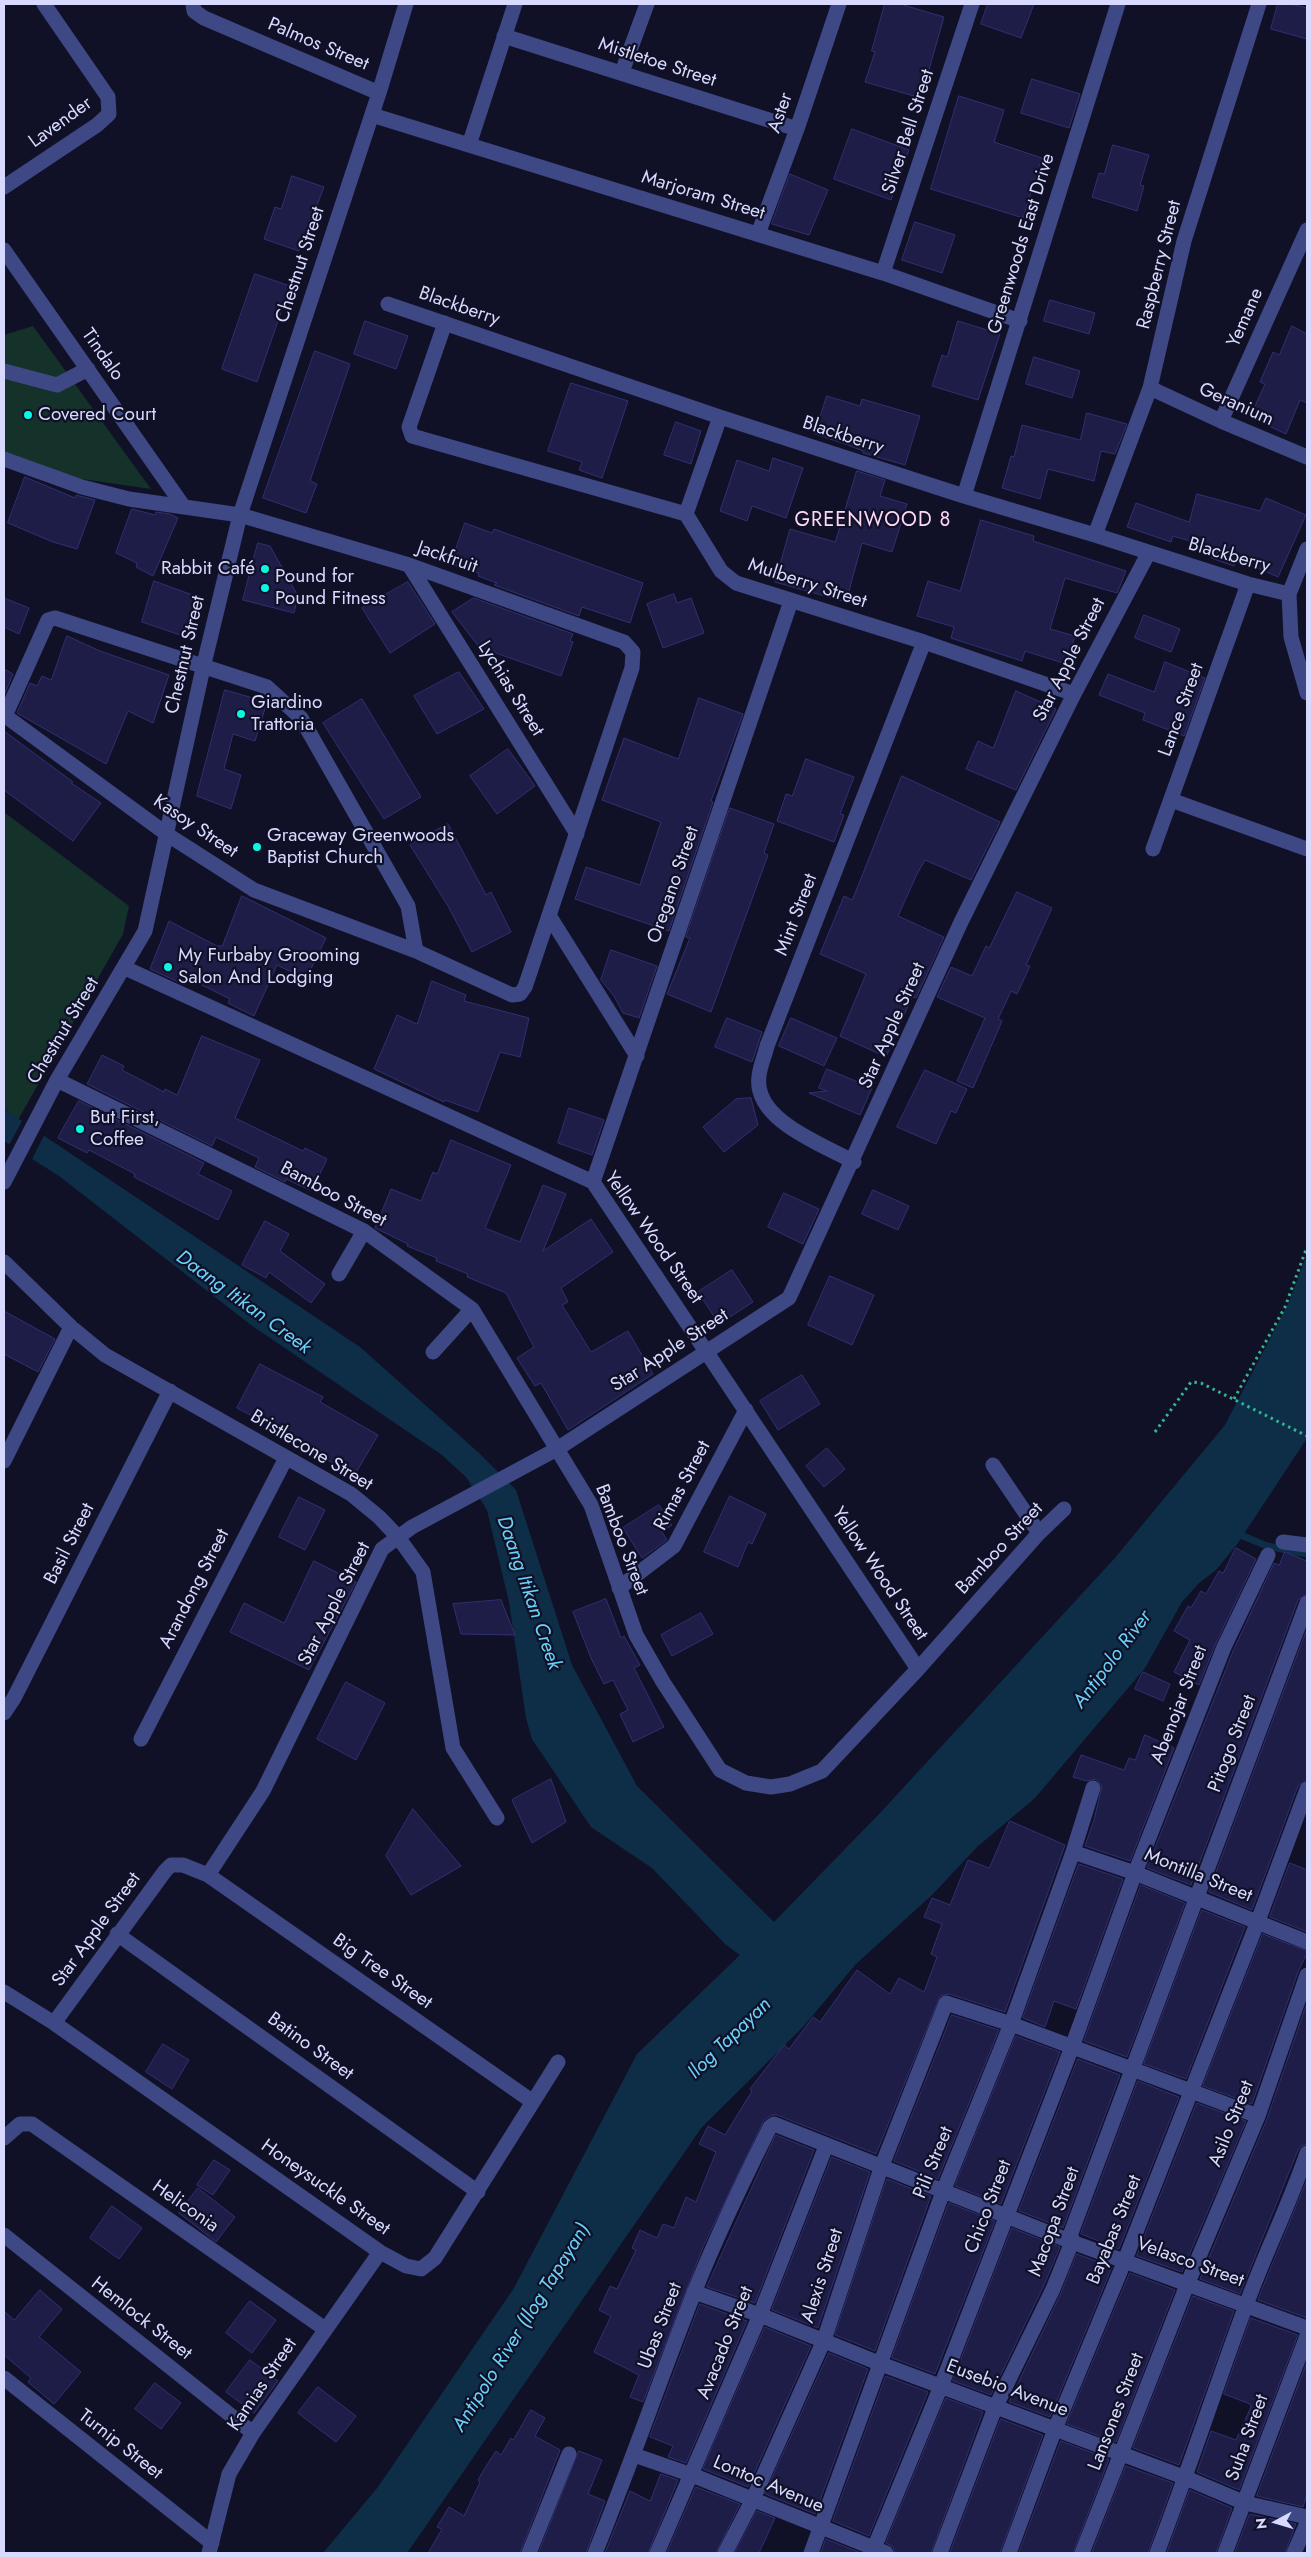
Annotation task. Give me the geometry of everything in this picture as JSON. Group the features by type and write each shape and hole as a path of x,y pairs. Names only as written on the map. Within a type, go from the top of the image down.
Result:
{"street":[{"name":"Lavender","path":"4,187 97,125 109,114 108,97 44,4"},
{"name":"Palmos Street","path":"193,4 194,11 204,18 379,93"},
{"name":"Chestnut Street","path":"4,1182 57,1080 125,968 145,931 168,835 203,668 240,515 372,116 406,4"},
{"path":"469,145 515,4"},
{"path":"622,72 647,4"},
{"name":"Aster","path":"758,234 797,129 839,4"},
{"name":"Silver Bell Street","path":"883,273 972,4"},
{"name":"Greenwoods East Drive","path":"964,496 1118,4"},
{"name":"Raspberry Street","path":"1096,535 1150,388 1184,241 1259,4"},
{"name":"Mistletoe Street","path":"504,36 797,129"},
{"name":"Marjoram Street","path":"372,116 883,273 1020,321"},
{"name":"Yemane","path":"1222,422 1307,230"},
{"name":"Tindalo","path":"4,250 184,507"},
{"name":"Blackberry","path":"388,304 720,417 964,496 1096,535 1148,554 1248,584 1289,594"},
{"path":"445,323 409,427 412,436 686,514 720,417"},
{"path":"4,371 57,385 88,369"},
{"name":"Geranium","path":"1150,388 1222,422 1307,457"},
{"name":"Jackfruit","path":"4,459 91,489 129,499 240,515 409,565 624,642 633,652 632,668 577,834"},
{"name":"Mulberry Street","path":"686,514 720,571 736,583 924,642 1074,694"},
{"path":"1307,549 1289,594 1291,638 1307,694"},
{"name":"Star Apple Street","path":"54,2023 118,1934 171,1865 183,1865 208,1875 263,1791 382,1549 412,1527 557,1449 707,1350 790,1298 854,1162 962,922 1074,694 1148,554"},
{"name":"Lychias Street","path":"409,565 577,834"},
{"name":"Lance Street","path":"1153,849 1248,584"},
{"name":"Oregano Street","path":"593,1182 791,601"},
{"path":"4,715 48,620 55,618 203,668 267,687 301,718 408,906 416,951"},
{"name":"Mint Street","path":"854,1162 777,1120 762,1099 758,1076 924,642"},
{"name":"Kasoy Street","path":"4,715 168,835 254,890 416,951 512,995 520,994 525,987 550,918"},
{"path":"1171,800 1307,849"},
{"path":"577,834 550,918 637,1056"},
{"name":"Yellow Wood Street","path":"125,968 593,1182 707,1350 918,1669"},
{"name":"Bamboo Street","path":"57,1080 364,1231 472,1309 590,1505 636,1635 678,1706 720,1770 746,1783 771,1787 790,1784 822,1771 918,1669 1039,1532 1064,1509"},
{"path":"339,1274 364,1231"},
{"name":"Bristlecone Street","path":"4,1262 71,1327 105,1355 352,1494 379,1517 398,1537 422,1572 453,1748 497,1818"},
{"path":"433,1352 472,1309"},
{"path":"4,1462 71,1327"},
{"name":"Basil Street","path":"4,1713 14,1698 170,1391"},
{"name":"Rimas Street","path":"619,1588 674,1546 746,1410"},
{"name":"Arandong Street","path":"141,1739 286,1458"},
{"path":"993,1465 1039,1532"},
{"path":"1284,1542 1307,1545"},
{"name":"Abenojar Street","path":"1135,1873 1224,1647 1268,1556"},
{"name":"Pitogo Street","path":"1197,1899 1307,1604"},
{"name":"Pili Street","path":"810,2553 944,2190 1011,2024 1073,1852 1093,1788"},
{"name":"Bayabas Street","path":"1010,2553 1055,2429 1125,2260 1190,2090 1258,1922 1307,1789"},
{"name":"Montilla Street","path":"1073,1852 1135,1873 1307,1942"},
{"name":"Chico Street","path":"878,2552 1072,2047 1135,1873"},
{"name":"Big Tree Street","path":"208,1875 533,2102"},
{"name":"Macopa Street","path":"940,2553 995,2408 1053,2289 1072,2242 1071,2232 1197,1899"},
{"name":"Batino Street","path":"118,1934 478,2192"},
{"name":"Asilo Street","path":"1187,2285 1258,2116 1307,1975"},
{"name":"Honeysuckle Street","path":"4,1992 54,2023 380,2252 406,2266 421,2269 436,2258 558,2062"},
{"name":"Alexis Street","path":"725,2553 753,2500 824,2340 881,2168 943,2005 950,2003 1011,2024"},
{"path":"1011,2024 1258,2116"},
{"name":"Heliconia","path":"4,2138 20,2124 32,2124 326,2329"},
{"name":"Ubas Street","path":"595,2553 634,2456 694,2292 744,2178 770,2127 774,2124 780,2125"},
{"name":"Velasco Street","path":"780,2125 826,2146 944,2190 1072,2242 1307,2328"},
{"name":"Avacado Street","path":"657,2553 760,2315 826,2146"},
{"path":"1157,2553 1186,2478 1246,2305 1291,2199 1307,2153"},
{"name":"Hemlock Street","path":"4,2235 253,2433"},
{"name":"Kamias Street","path":"211,2548 229,2474 253,2433 380,2252"},
{"name":"Lansones Street","path":"1082,2553 1187,2285"},
{"name":"Eusebio Avenue","path":"694,2292 760,2315 995,2408 1186,2478 1245,2503 1307,2517"},
{"name":"Suha Street","path":"1225,2553 1307,2336"},
{"name":"Turnip Street","path":"4,2378 211,2548"},
{"path":"529,2553 569,2454"},
{"name":"Lontoc Avenue","path":"634,2456 692,2475 878,2552"},
{"path":"1294,2553 1307,2522"}],"path":[{"path":"1235,1399 1285,1307 1307,1247"},
{"path":"1155,1432 1191,1382 1200,1383 1235,1399 1307,1436"}],"green space":[{"path":"33,326 151,489 82,479 4,453 4,335"},
{"path":"4,812 129,906 123,934 18,1120 4,1108"}],"water":[{"path":"4,1109 360,1347 479,1453 516,1490 572,1665 637,1786 774,1922 881,1812 1114,1559 1225,1425 1289,1302 1307,1254 1307,1438 1238,1543 1216,1570 1199,1583 1182,1602 1145,1668 1035,1798 977,1847 933,1894 856,1964 802,2028 702,2127 407,2553 323,2553 378,2487 514,2288 637,2054 740,1955 725,1944 652,1868 591,1827 532,1739 526,1718 509,1602 487,1510 466,1477 442,1455 251,1325 59,1176 4,1141"}],"pier":[{"path":"23,1119 45,1134 31,1161 8,1147"}],"building":[{"path":"885,4 900,4 944,17 928,73 932,74 921,98 865,82 875,52 872,51"},
{"path":"988,4 1034,4 1021,38 981,24"},
{"path":"1278,4 1291,4 1307,8 1307,39 1271,29"},
{"path":"1032,79 1080,94 1069,128 1021,113"},
{"path":"959,96 1004,110 994,142 1042,158 1023,218 931,189"},
{"path":"852,129 909,150 891,200 834,179"},
{"path":"1113,145 1149,155 1140,185 1144,186 1137,211 1092,197 1099,173 1104,174"},
{"path":"790,174 828,190 809,235 772,224"},
{"path":"292,176 324,187 299,251 264,239 275,207 281,209"},
{"path":"915,222 955,235 942,273 902,260"},
{"path":"255,274 290,286 257,382 222,369"},
{"path":"1050,300 1095,313 1089,334 1044,321"},
{"path":"365,321 408,336 396,369 354,354"},
{"path":"958,321 1000,334 978,400 932,386 942,355 947,357"},
{"path":"1292,326 1307,334 1307,403 1300,400 1286,434 1250,417 1265,384 1260,382 1273,352 1279,355"},
{"path":"315,351 350,364 310,481 317,484 306,513 263,498"},
{"path":"1034,357 1080,371 1072,398 1026,384"},
{"path":"571,383 628,401 602,478 579,470 582,462 548,451"},
{"path":"827,396 860,406 862,399 920,416 905,465 863,453 863,451 848,445 815,434"},
{"path":"1087,413 1127,424 1115,454 1101,451 1094,481 1048,469 1040,499 1002,488 1011,456 1014,457 1022,425 1080,440"},
{"path":"676,422 701,431 691,464 664,455"},
{"path":"773,458 803,468 786,518 752,506 747,521 720,511 737,460 769,471"},
{"path":"857,471 885,480 880,496 907,504 892,552 862,543 846,602 775,582 790,529 835,542"},
{"path":"25,477 75,498 76,495 95,500 77,549 53,542 8,523"},
{"path":"1197,494 1260,511 1266,498 1306,515 1278,577 1237,559 1234,566 1211,558 1214,548 1173,536 1171,542 1127,527 1136,503 1189,522"},
{"path":"132,509 155,515 156,512 170,514 178,518 153,576 136,567 137,563 116,553"},
{"path":"981,520 1034,536 1033,541 1126,571 1117,593 1065,578 1050,629 1075,636 1066,664 1025,651 1022,661 951,638 954,627 917,616 928,581 960,591"},
{"path":"465,523 492,533 494,529 643,583 630,623 582,607 579,616 494,585 497,583 478,576 479,573 451,564"},
{"path":"258,543 270,546 298,596 294,613 243,600"},
{"path":"154,581 198,597 186,637 142,622"},
{"path":"408,582 435,624 390,653 362,608"},
{"path":"674,594 677,603 691,598 704,633 663,648 647,604"},
{"path":"4,598 29,608 19,634 4,627"},
{"path":"474,598 573,634 570,641 573,642 561,676 493,652 490,661 452,612"},
{"path":"1144,615 1180,629 1171,652 1135,638"},
{"path":"67,636 100,651 169,675 153,723 128,711 106,764 17,713 30,683 37,686 42,676 51,680"},
{"path":"1165,662 1205,678 1184,736 1143,720 1145,713 1099,695 1108,674 1154,692"},
{"path":"4,669 13,674 4,696"},
{"path":"459,672 484,709 437,734 414,696"},
{"path":"225,690 267,702 255,741 233,734 224,769 241,775 231,809 197,796"},
{"path":"1016,691 1056,709 1016,790 966,769 978,741 993,748"},
{"path":"699,698 743,714 711,801 713,802 669,931 575,899 586,867 640,885 661,822 602,800 624,738 678,759"},
{"path":"362,699 421,797 384,819 323,723"},
{"path":"4,731 73,782 71,783 101,803 73,841 4,790"},
{"path":"508,749 535,786 497,814 470,776"},
{"path":"806,759 854,777 840,814 844,815 834,842 777,821 786,794 792,796"},
{"path":"902,776 1000,822 971,880 925,860 917,874 898,916 944,937 916,998 912,997 886,1057 840,1036 866,974 820,954 844,896 852,900"},
{"path":"730,808 774,824 764,853 768,855 711,1012 667,994 690,938 686,937"},
{"path":"448,824 486,895 491,892 511,932 472,952 448,906 410,845"},
{"path":"1017,892 1052,908 1026,965 1030,966 1017,994 1011,991 998,1019 1002,1021 973,1088 957,1081 985,1018 937,997 951,967 972,976 986,946 989,948"},
{"path":"242,896 326,938 306,979 277,965 254,1016 228,1003 230,999 186,977 183,984 150,969 169,921 217,946 222,946"},
{"path":"611,950 657,966 639,1018 623,1013 614,996 601,980"},
{"path":"432,981 466,995 464,1001 529,1018 520,1057 500,1052 478,1112 445,1100 444,1102 374,1069 397,1015 417,1024"},
{"path":"727,1018 762,1032 752,1062 715,1047"},
{"path":"791,1018 837,1038 824,1066 779,1046"},
{"path":"202,1036 260,1060 235,1118 303,1151 305,1148 327,1159 312,1191 286,1179 285,1182 255,1167 259,1158 216,1137 212,1146 87,1084 102,1055 124,1066 122,1070 164,1092 165,1089 177,1095"},
{"path":"827,1069 872,1088 860,1115 809,1093 827,1091 819,1088"},
{"path":"925,1070 967,1089 956,1113 951,1111 936,1144 897,1127"},
{"path":"751,1098 758,1125 724,1152 703,1127 736,1099"},
{"path":"79,1101 204,1163 198,1174 232,1191 218,1220 134,1177 135,1174 89,1150 87,1153 58,1138"},
{"path":"569,1108 604,1120 592,1155 558,1143"},
{"path":"451,1140 511,1165 485,1228 520,1242 543,1185 566,1194 543,1251 591,1219 613,1252 561,1288 568,1302 562,1305 591,1352 628,1331 653,1374 568,1430 541,1383 535,1386 517,1358 534,1347 506,1293 467,1277 468,1274 436,1261 437,1258 407,1246 408,1244 375,1228 391,1189 421,1201 433,1172 437,1174"},
{"path":"873,1190 909,1206 898,1230 862,1214"},
{"path":"784,1193 819,1209 803,1244 768,1227"},
{"path":"265,1221 289,1234 280,1251 325,1284 311,1303 269,1272 266,1278 242,1265"},
{"path":"732,1270 753,1302 719,1324 698,1292"},
{"path":"830,1276 874,1295 852,1345 808,1325"},
{"path":"4,1311 55,1339 38,1372 4,1354"},
{"path":"260,1364 323,1397 320,1402 378,1435 354,1476 324,1458 326,1455 237,1408"},
{"path":"802,1375 820,1404 778,1430 760,1401"},
{"path":"827,1448 845,1469 824,1487 806,1466"},
{"path":"730,1496 766,1514 752,1544 748,1542 738,1567 704,1552"},
{"path":"299,1497 325,1510 305,1550 279,1537"},
{"path":"659,1505 672,1525 662,1532 667,1540 642,1558 623,1528"},
{"path":"1236,1548 1256,1559 1216,1643 1199,1685 1174,1672 1190,1640 1174,1631 1188,1606 1191,1608 1201,1591 1206,1594 1219,1571 1223,1573"},
{"path":"1285,1552 1307,1561 1307,1594 1298,1600 1191,1885 1147,1868 1233,1651 1274,1563 1279,1565"},
{"path":"314,1561 356,1582 309,1670 230,1632 244,1603 284,1623"},
{"path":"606,1599 621,1638 624,1636 640,1665 634,1668 664,1727 633,1742 620,1714 628,1710 613,1680 604,1684 591,1658 573,1612"},
{"path":"501,1600 515,1635 461,1634 453,1604"},
{"path":"701,1613 713,1634 672,1656 661,1635"},
{"path":"1307,1629 1307,1780 1298,1786 1252,1910 1209,1892"},
{"path":"1143,1672 1170,1684 1163,1701 1135,1689"},
{"path":"346,1682 385,1703 356,1760 317,1739"},
{"path":"1145,1735 1174,1748 1130,1861 1085,1846 1094,1820 1102,1786 1096,1779 1086,1781 1073,1777 1081,1755 1124,1770 1129,1758 1135,1760"},
{"path":"551,1779 566,1822 532,1843 512,1800"},
{"path":"413,1809 461,1866 411,1895 386,1856"},
{"path":"1010,1821 1065,1845 1005,2012 949,1994 940,1996 876,2154 777,2115 772,2115 764,2120 703,2247 643,2402 630,2397 639,2375 594,2352 611,2316 599,2310 610,2286 617,2289 636,2250 632,2248 640,2230 657,2238 663,2224 674,2228 686,2197 696,2202 716,2152 699,2144 708,2126 725,2135 752,2091 750,2089 784,2045 789,2049 813,2017 820,2022 857,1970 890,1994 899,1978 924,1992 937,1957 931,1954 942,1924 924,1917 932,1898 950,1905 968,1860 989,1868"},
{"path":"1290,1863 1307,1870 1307,1932 1270,1917"},
{"path":"1079,1864 1123,1879 1076,2009 1054,2001 1045,2027 1023,2018"},
{"path":"1141,1885 1185,1903 1127,2057 1084,2041"},
{"path":"1202,1910 1245,1927 1186,2079 1144,2064"},
{"path":"1263,1934 1307,1951 1307,1953 1298,1972 1252,2104 1203,2086"},
{"path":"1307,2003 1307,2144 1301,2146 1298,2150 1240,2294 1200,2279 1267,2119"},
{"path":"952,2015 999,2030 938,2179 894,2161"},
{"path":"1016,2036 1060,2052 1001,2204 955,2186"},
{"path":"163,2044 189,2060 172,2089 146,2072"},
{"path":"1078,2059 1120,2075 1063,2228 1019,2211"},
{"path":"1138,2081 1179,2097 1119,2249 1081,2234"},
{"path":"1197,2103 1246,2121 1182,2272 1137,2256"},
{"path":"776,2135 814,2150 755,2303 707,2287"},
{"path":"832,2157 870,2172 818,2328 772,2310"},
{"path":"214,2160 230,2170 213,2195 197,2185"},
{"path":"887,2179 931,2196 875,2351 835,2335"},
{"path":"1307,2180 1307,2318 1258,2300"},
{"path":"198,2188 235,2217 216,2242 179,2213"},
{"path":"949,2203 995,2221 935,2374 892,2358"},
{"path":"112,2206 142,2228 119,2259 90,2238"},
{"path":"1012,2228 1060,2247 1044,2285 991,2395 953,2381"},
{"path":"1077,2254 1112,2267 1050,2417 1009,2402 1061,2293"},
{"path":"1130,2273 1175,2290 1116,2442 1067,2424"},
{"path":"40,2290 62,2309 39,2337 81,2372 54,2404 28,2382 31,2378 4,2355 4,2311 14,2320"},
{"path":"1193,2296 1234,2311 1179,2465 1133,2448"},
{"path":"250,2301 276,2320 252,2353 226,2333"},
{"path":"700,2304 747,2321 686,2463 668,2457 673,2446 650,2437"},
{"path":"1251,2318 1298,2335 1239,2490 1197,2472 1211,2431 1236,2440 1251,2407 1250,2404 1224,2394"},
{"path":"765,2327 811,2346 748,2487 703,2469"},
{"path":"829,2353 868,2369 815,2514 765,2494"},
{"path":"250,2360 278,2381 254,2413 226,2392"},
{"path":"1307,2362 1307,2494 1303,2507 1257,2496"},
{"path":"886,2376 928,2392 869,2536 833,2521"},
{"path":"155,2383 181,2403 161,2429 135,2409"},
{"path":"318,2387 356,2416 336,2442 298,2413"},
{"path":"946,2398 983,2412 931,2553 895,2553 893,2547 886,2543"},
{"path":"531,2410 545,2418 535,2436 560,2450 520,2553 428,2553 442,2529 437,2527 449,2507 464,2516 480,2482 478,2480 485,2468 496,2451 501,2455 511,2438 513,2440"},
{"path":"1001,2419 1043,2435 1000,2553 950,2553"},
{"path":"1061,2441 1109,2459 1073,2553 1019,2553"},
{"path":"579,2451 602,2460 588,2494 605,2501 586,2553 539,2553"},
{"path":"1126,2466 1173,2483 1148,2553 1092,2553"},
{"path":"661,2474 678,2480 648,2553 605,2553 630,2491 650,2501"},
{"path":"696,2487 740,2504 716,2553 667,2553"},
{"path":"1190,2490 1232,2508 1216,2553 1167,2553"},
{"path":"757,2511 775,2518 759,2553 735,2553"},
{"path":"1250,2514 1296,2524 1285,2553 1235,2553"},
{"path":"826,2539 861,2553 821,2553"}],"waterway":[{"path":"1236,1533 1267,1546 1307,1554"}],"place":[{"name":"Covered Court","path":"28,415"},
{"name":"Rabbit Café","path":"265,569"},
{"name":"Pound for Pound Fitness","path":"265,588"},
{"name":"Giardino Trattoria","path":"241,714"},
{"name":"Graceway Greenwoods Baptist Church","path":"257,847"},
{"name":"My Furbaby Grooming Salon And Lodging","path":"168,967"},
{"name":"But First, Coffee","path":"80,1129"}],"district":[{"name":"GREENWOOD 8","path":"873,521"}],"water label":[{"name":"Daang Itikan Creek","path":"243,1303"},
{"name":"Daang Itikan Creek","path":"528,1593"},
{"name":"Antipolo River","path":"1113,1660"},
{"name":"Ilog Tapayan","path":"730,2039"},
{"name":"Antipolo River (Ilog Tapayan)","path":"522,2328"}]}
